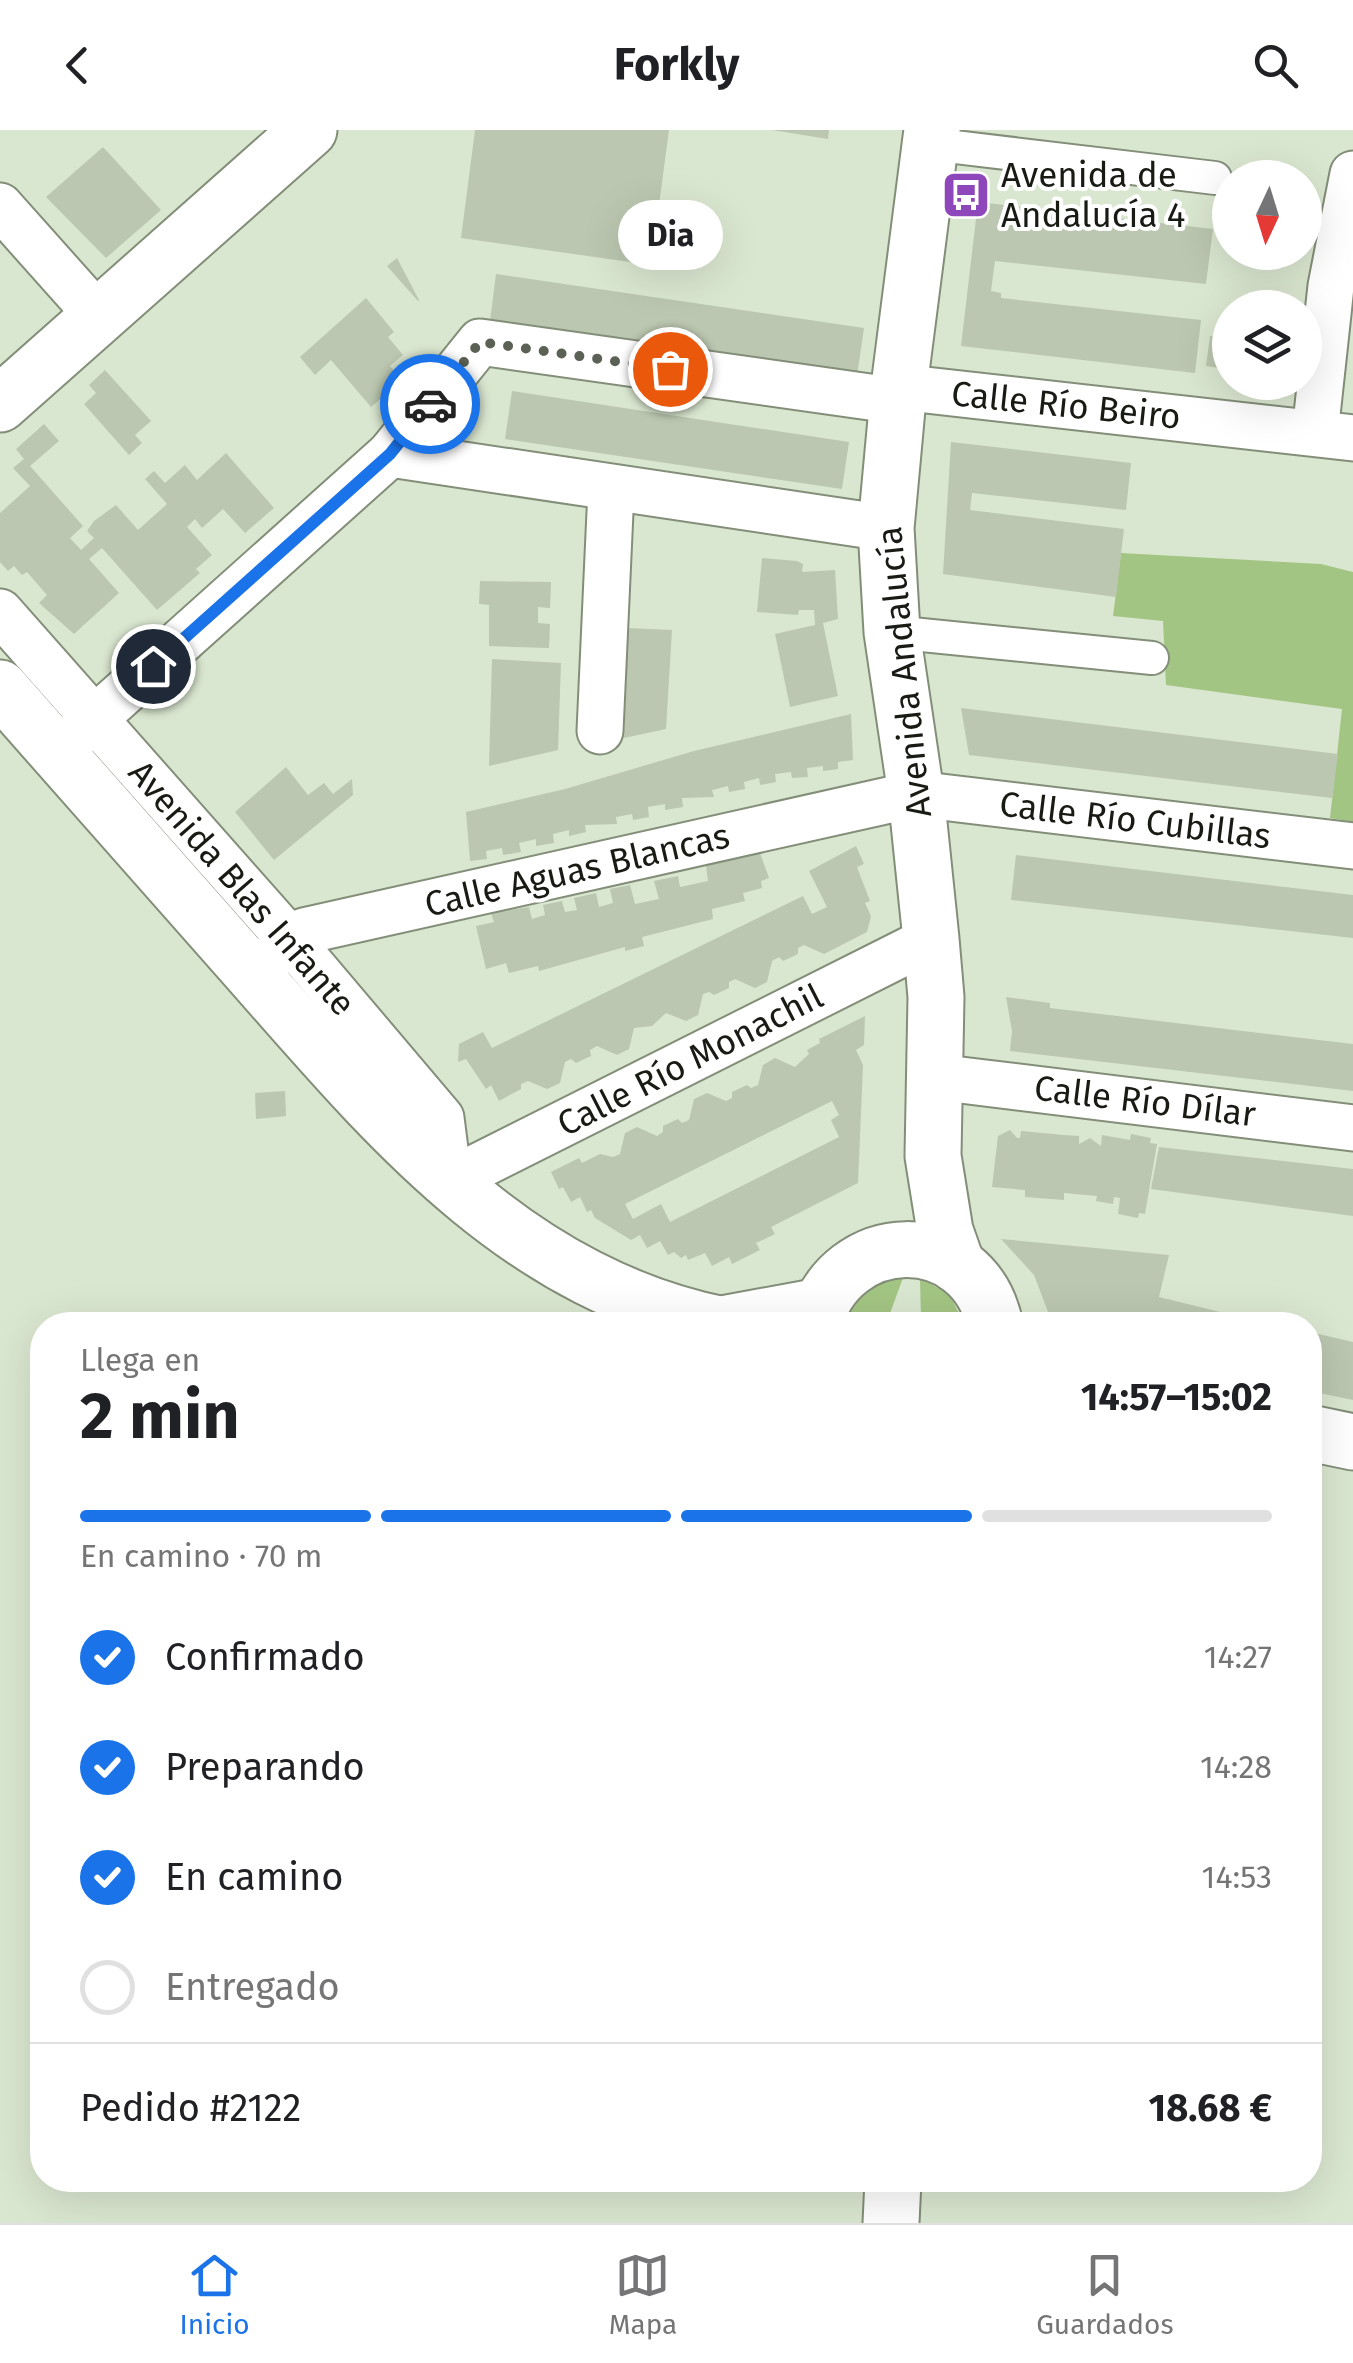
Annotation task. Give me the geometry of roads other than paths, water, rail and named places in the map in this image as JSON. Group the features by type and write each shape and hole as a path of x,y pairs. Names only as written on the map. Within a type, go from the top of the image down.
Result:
{"street":[{"path":"0,404 301,133"},
{"path":"931,137 1212,178"},
{"name":"Avenida Andalucía","path":"931,137 898,394 886,528 892,632 932,939 934,1156 945,1231 957,1265"},
{"path":"1334,435 1332,286 1353,174"},
{"path":"0,206 99,316"},
{"name":"Calle Río Beiro","path":"390,454 480,342 898,394 1334,435"},
{"path":"76,736 390,454 610,490 886,528"},
{"path":"600,730 610,490"},
{"name":"Avenida Blas Infante","path":"0,612 76,736 272,957 396,1134 480,1209 551,1260 668,1312"},
{"path":"892,632 1152,658"},
{"name":"Avenida Blas Infante","path":"0,688 76,736"},
{"name":"Calle Río Cubillas","path":"916,794 1353,846"},
{"name":"Calle Aguas Blancas","path":"272,957 304,931 916,794"},
{"name":"Calle Río Monachil","path":"449,1181 932,939"},
{"name":"Calle Río Dílar","path":"936,1078 1353,1128"},
{"name":"Avenida Andalucía","path":"819,1312 842,1274 878,1253 906,1225 934,1156"},
{"path":"878,1253 914,1249 937,1254 957,1265 975,1282 991,1312"},
{"path":"1322,1436 1353,1442"},
{"path":"891,2223 893,2192"}],"place":[{"name":"Avenida de Andalucía 4","path":"966,195"},
{"name":"Dia","path":"670,369"}]}
